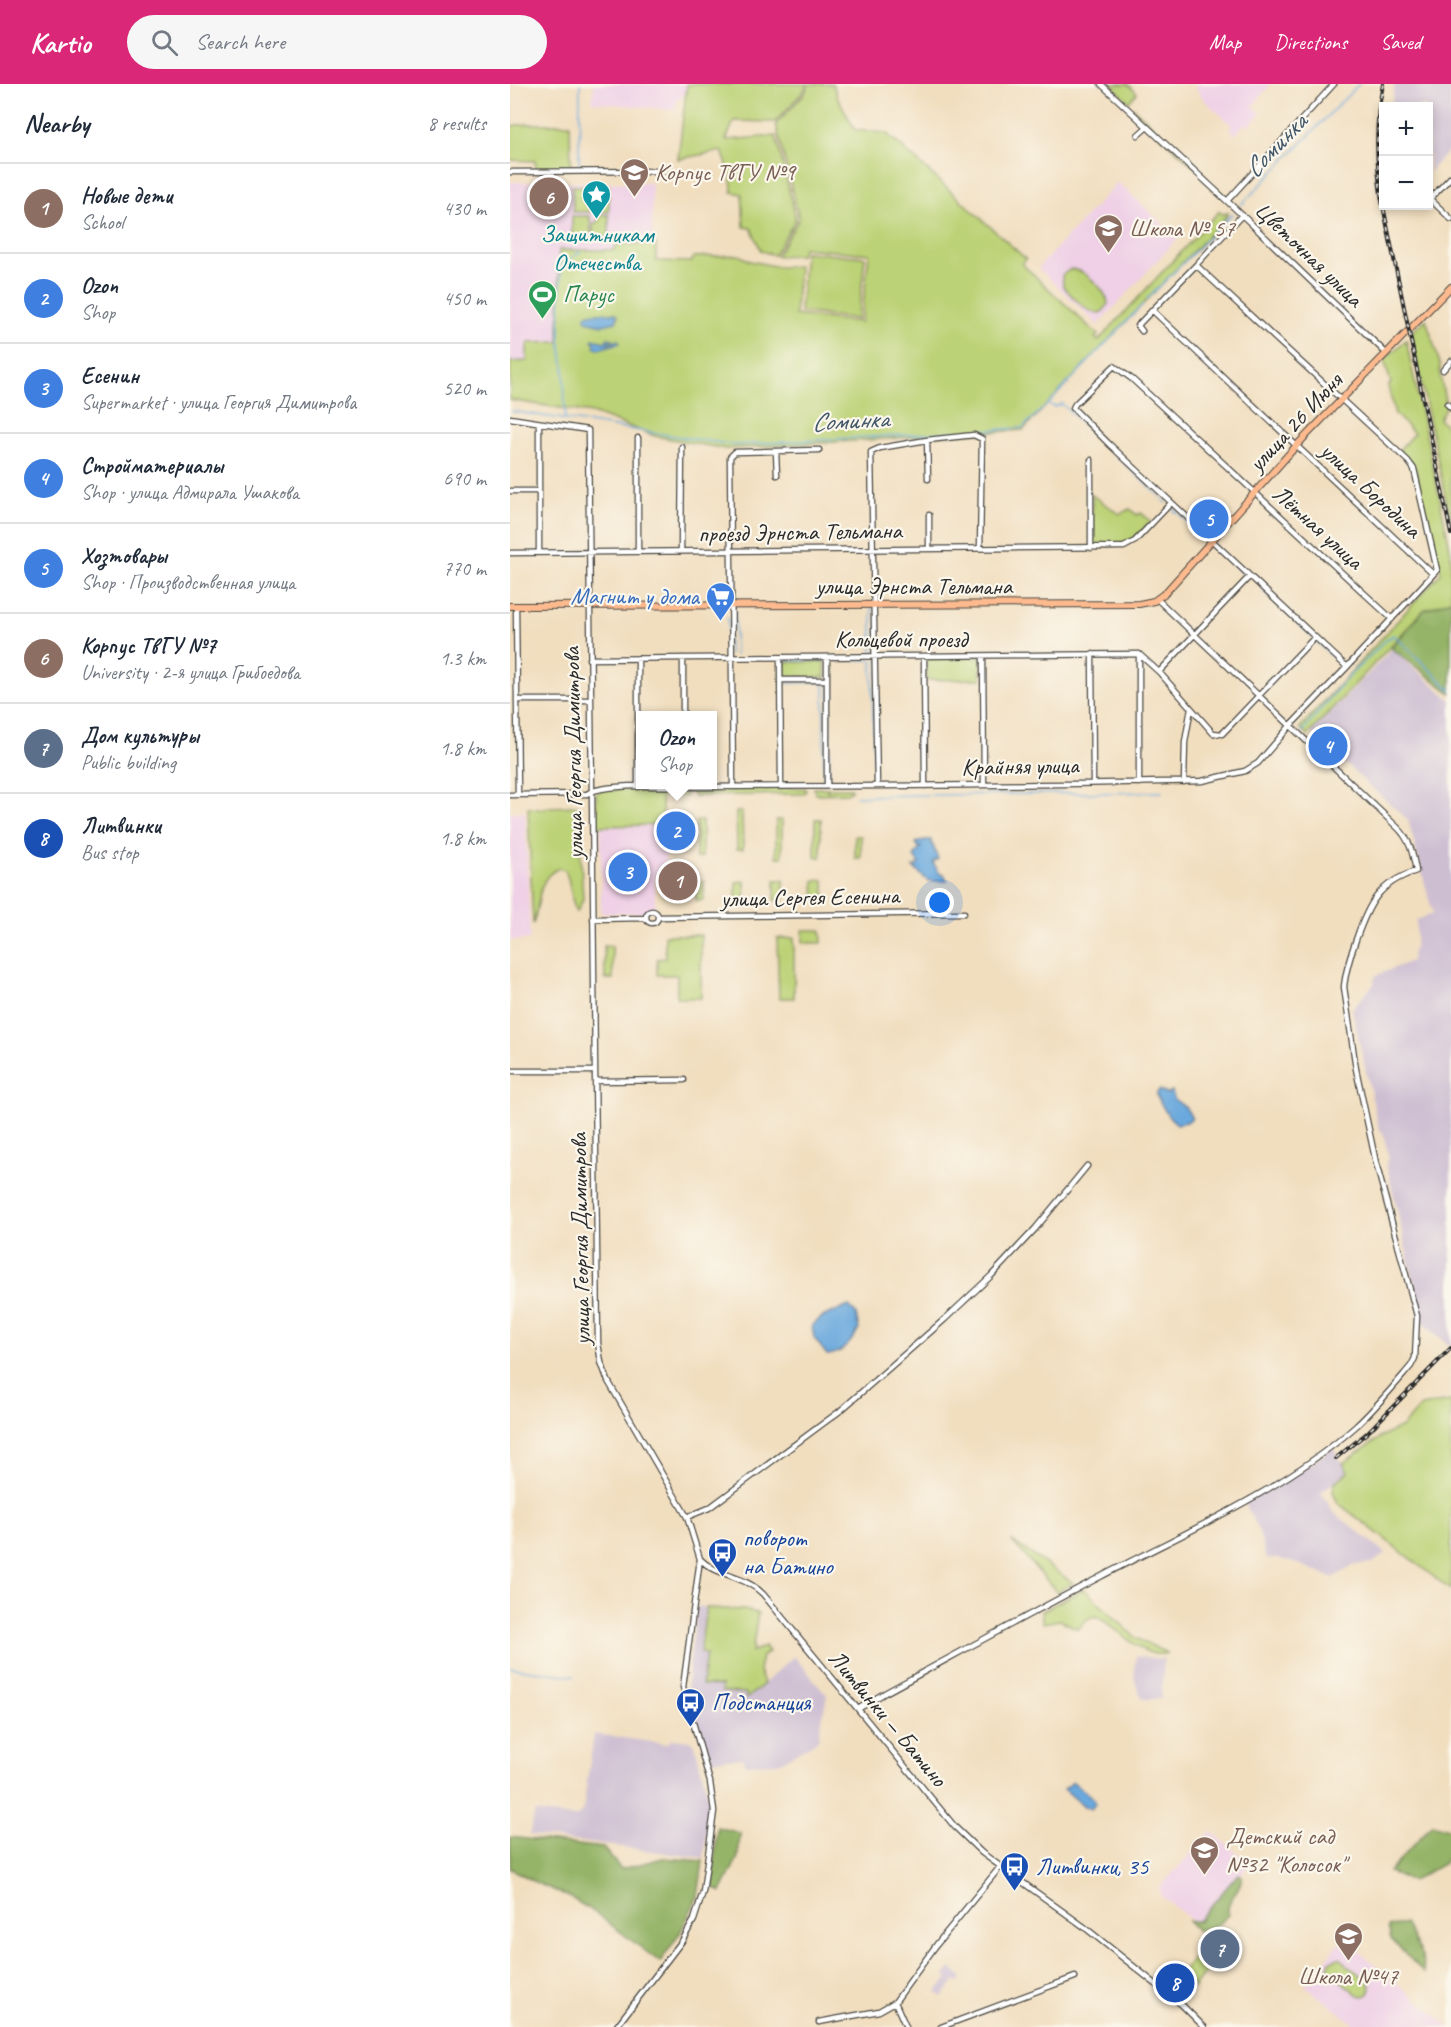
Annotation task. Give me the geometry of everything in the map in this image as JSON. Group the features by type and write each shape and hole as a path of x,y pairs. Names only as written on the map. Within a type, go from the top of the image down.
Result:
{"main road":[{"name":"улица 26 Июня","path":"1212,540 1297,445 1451,287"},
{"path":"1157,599 1212,540"},
{"name":"улица Эрнста Тельмана","path":"513,606 1139,604 1157,599"}],"street":[{"name":"Цветочная улица","path":"1101,84 1386,353"},
{"path":"1227,201 1334,84"},
{"path":"1138,135 1147,127"},
{"path":"510,172 663,171"},
{"path":"1433,196 1451,177"},
{"path":"1433,202 1451,219"},
{"path":"1142,331 1138,326 1242,215"},
{"path":"1196,265 1408,461 1414,469 1435,572"},
{"name":"улица Бородина","path":"1152,310 1435,572"},
{"path":"1443,370 1451,361"},
{"name":"Лётная улица","path":"1171,503 1073,408 1114,366 1132,379 1392,619"},
{"path":"510,418 539,424 539,552"},
{"name":"улица Георгия Димитрова","path":"539,424 588,430 589,700 597,1300 600,1357 610,1385 687,1517 700,1559 683,1680 713,1800 714,1822 703,1892 696,1915 685,1937 616,2027"},
{"path":"877,786 871,452 880,448 927,440 974,435 982,440 981,548"},
{"path":"638,438 638,551"},
{"path":"927,440 928,479"},
{"path":"681,550 682,447"},
{"path":"733,787 730,457 735,452 819,450"},
{"path":"776,452 777,475"},
{"path":"1091,460 1091,549"},
{"path":"510,491 539,491"},
{"path":"1171,503 1347,667"},
{"name":"проезд Эрнста Тельмана","path":"510,552 929,548 1091,549 1130,545 1171,503"},
{"path":"929,515 929,548"},
{"name":"Крайняя улица","path":"717,787 1184,782 1202,781 1250,769 1435,572"},
{"path":"1159,672 1250,576"},
{"path":"858,1709 1240,1503 1322,1454 1356,1426 1411,1366 1415,1358 1417,1316 1376,1163 1356,1069 1344,987 1345,975 1362,923 1375,897 1388,884 1416,871 1405,834 1157,599"},
{"path":"513,606 518,795"},
{"path":"1139,654 1159,672 1217,735 1225,732 1315,637"},
{"path":"1092,654 1093,783"},
{"path":"1139,654 1139,783"},
{"name":"Кольцевой проезд","path":"589,659 1139,654"},
{"path":"983,656 984,785"},
{"path":"827,657 827,786"},
{"path":"924,657 925,786"},
{"path":"683,658 683,711"},
{"path":"780,658 781,786"},
{"path":"638,659 638,711"},
{"path":"510,671 516,671"},
{"path":"780,680 827,680"},
{"path":"517,700 589,700"},
{"path":"1184,782 1185,742 1191,708"},
{"path":"510,729 517,729"},
{"name":"Крайняя улица","path":"510,795 587,794 596,788 636,787"},
{"name":"улица Сергея Есенина","path":"645,918 651,911 658,917"},
{"name":"улица Сергея Есенина","path":"658,917 964,913"},
{"name":"улица Сергея Есенина","path":"592,919 645,918 651,923 658,917"},
{"path":"510,1071 595,1071"},
{"path":"595,1081 684,1080"},
{"path":"687,1517 716,1503 840,1411 936,1327 1005,1261 1088,1166"},
{"name":"Литвинки — Батино","path":"700,1559 712,1568 748,1582 761,1592 956,1827 978,1850 1050,1902 1182,2005 1204,2027"},
{"path":"819,2022 879,2011 895,2002 937,1944 1000,1867"},
{"path":"941,2027 1075,1977"},
{"path":"895,2002 906,2027"}],"shaded area":[{"path":"594,84 691,84 687,92 677,100 675,110 592,102"},
{"path":"1194,84 1270,85 1253,106 1261,113 1249,126 1245,123 1235,135 1230,123 1204,100"},
{"path":"1395,84 1451,84 1451,148 1433,168 1433,102 1392,102"},
{"path":"510,182 652,183 652,244 617,244 615,250 559,250 559,342 527,346 527,361 510,362"},
{"name":"Школа № 57","path":"1118,182 1178,238 1098,325 1038,268"},
{"path":"1392,649 1451,700 1451,1347 1423,1323 1386,1162 1389,1158 1383,1133 1379,1129 1352,1009 1374,984 1375,976 1411,961 1416,938 1416,920 1433,914 1408,820 1311,733"},
{"path":"510,812 525,812 530,940 510,940"},
{"path":"665,826 666,868 655,874 655,909 641,913 601,913 601,827"},
{"path":"1333,1448 1348,1472 1321,1492 1333,1512 1386,1553 1373,1563 1354,1565 1333,1578 1291,1561 1266,1558 1259,1532 1245,1503 1292,1476"},
{"path":"697,1606 706,1608 700,1653 706,1654 723,1686 722,1692 746,1693 747,1699 794,1656 827,1695 818,1740 779,1763 745,1764 744,1758 708,1760 689,1702 687,1685"},
{"path":"1136,1656 1164,1659 1161,1699 1142,1699 1134,1678"},
{"path":"594,1734 667,1744 672,1739 692,1741 709,1801 704,1858 529,1835 535,1812 574,1817 579,1815 583,1809"},
{"name":"Детский сад №32 \"Колосок\"","path":"1211,1831 1250,1864 1198,1925 1160,1895 1159,1888"},
{"name":"Школа №47","path":"1343,1938 1450,2027 1350,2027 1353,2023 1305,1986"},
{"path":"951,1968 962,1978 958,1983 955,1981 942,1997 936,1992 948,1978 945,1975"}],"green space":[{"path":"687,84 807,84 803,92 775,122 734,121 726,140 776,136 796,219 774,255 761,251 751,228 744,227 742,194 732,192 731,175 722,151 678,159"},
{"path":"809,84 833,84 855,130 886,133 1026,259 1022,264 1098,335 1095,338 1098,341 1219,211 1222,214 1228,213 1023,430 726,449 655,436 592,413 510,400 510,362 527,361 529,343 559,342 559,250 615,250 616,244 656,244 656,261 692,262 693,257 739,255 750,261 779,267 799,266 795,315 861,322 869,254 803,248 801,255 776,256 799,219 776,124 805,93"},
{"path":"1111,84 1128,84 1137,93 1129,102"},
{"path":"1133,107 1198,169 1135,112"},
{"path":"570,124 571,169 536,169 535,161 510,160 510,126"},
{"path":"572,186 589,186 590,212 573,212"},
{"path":"593,186 609,186 609,212 594,212"},
{"path":"599,215 609,215 609,237 593,237 593,223 598,222"},
{"path":"572,216 590,216 591,237 572,237"},
{"path":"805,252 865,257 858,319 800,312"},
{"path":"1071,269 1082,272 1099,287 1108,303 1104,310 1099,313 1092,312 1063,286 1062,275"},
{"path":"1426,319 1440,364 1446,406 1439,419 1450,429 1451,434 1451,524 1411,333"},
{"path":"1406,340 1451,552 1451,600 1424,610 1308,735 1300,728 1441,573 1415,467 1399,450 1414,433 1395,414 1388,386 1391,383 1384,360"},
{"path":"1092,495 1120,514 1130,509 1137,515 1141,513 1151,521 1126,543 1093,547"},
{"path":"1451,600 1451,693 1391,648 1424,610"},
{"path":"981,657 981,679 927,680 926,658"},
{"path":"785,662 825,662 825,677 785,677"},
{"path":"780,788 780,791 781,788 805,788 806,791 803,794 694,796 692,791 693,789 731,789 732,791 732,789"},
{"path":"814,788 826,788 828,791 828,788 851,788 851,790 847,793 815,794"},
{"path":"685,789 687,792 685,796 661,796 664,825 597,826 596,793 601,790"},
{"path":"578,806 583,899 577,912 565,870 559,868 546,878 543,884 533,924 528,808"},
{"path":"736,812 742,812 743,849 737,849"},
{"path":"815,819 821,819 821,857 815,857"},
{"path":"776,820 782,820 782,857 776,857"},
{"path":"696,821 702,821 702,858 696,858"},
{"path":"855,836 861,836 861,858 855,858"},
{"path":"775,880 784,880 784,900 775,900"},
{"path":"824,880 825,900 815,900 814,881"},
{"path":"704,881 704,900 696,901 695,882"},
{"path":"745,881 745,901 736,901 736,882"},
{"path":"803,930 821,930 822,943 803,943"},
{"path":"665,935 701,935 701,998 677,998 677,975 657,975 657,959 665,958"},
{"path":"777,938 794,938 794,998 779,998"},
{"path":"604,946 612,946 613,979 605,979"},
{"path":"1451,1401 1451,1590 1338,1503 1333,1492 1335,1482 1348,1472 1343,1463 1383,1436 1402,1427 1421,1406"},
{"path":"1011,1540 1073,1583 1057,1592"},
{"path":"1084,1589 1136,1638 1167,1653 1158,1654 1139,1648 1095,1616 1087,1619 1078,1629 1060,1620 1042,1623 1042,1611"},
{"path":"706,1608 758,1613 752,1652 765,1646 769,1652 762,1656 759,1670 764,1684 746,1699 746,1693 722,1692 722,1686 702,1685 706,1654 700,1653"},
{"path":"1432,1824 1451,1830 1451,1851 1443,1864 1412,1881 1389,1872"},
{"path":"717,1827 740,1833 738,1857 721,1892 713,1887"},
{"path":"510,1837 603,1848 621,1869 663,1858 703,1861 698,1896 680,1933 660,1962 594,1912 568,1896 510,1868"},
{"path":"1238,1874 1242,1876 1241,1882 1229,1903 1228,1915 1216,1926 1197,1931 1188,1921 1198,1921"},
{"path":"1405,1923 1422,1956 1424,1973 1391,1939 1388,1927"},
{"path":"1195,1956 1208,1969 1193,1988 1192,1984 1185,1984 1184,1987 1175,1980"},
{"path":"1339,1958 1369,1982 1369,1994 1358,1995 1329,1971 1330,1961"}],"water":[{"path":"616,313 618,316 616,322 603,325 586,321 586,315"},
{"path":"608,338 613,339 608,342 609,344 618,340 620,343 598,349 594,347 593,339 605,342"},
{"path":"931,840 938,859 933,862 947,881 928,881 913,867 919,863 914,857 921,847 918,847 916,843"},
{"path":"1159,1090 1167,1094 1172,1091 1174,1099 1186,1108 1192,1118 1187,1122 1177,1124 1168,1116 1156,1095"},
{"path":"849,1306 856,1314 859,1329 850,1343 842,1350 827,1355 814,1338 812,1326 822,1317"},
{"path":"1073,1782 1094,1799 1095,1804 1091,1809 1064,1789"}],"waterway":[{"path":"579,167 580,84"},
{"name":"Соминка","path":"1241,205 1359,84"},
{"name":"Соминка","path":"1147,299 1232,214"},
{"path":"563,362 560,338 561,265 580,252"},
{"name":"Соминка","path":"510,411 734,445 1022,428 1048,404 1143,304"},
{"path":"564,364 565,420"},
{"path":"1048,404 1055,407 1062,404 1105,445"},
{"path":"1107,447 1167,503"},
{"path":"1171,507 1204,537"},
{"path":"1214,547 1246,576"},
{"path":"1262,590 1312,637"},
{"path":"872,607 872,654"},
{"path":"877,608 877,654"},
{"path":"735,611 735,655"},
{"path":"728,618 729,655"},
{"path":"1302,732 1342,683 1387,639 1394,635 1451,690"},
{"path":"1315,640 1342,666"},
{"path":"877,659 878,709"},
{"path":"783,679 783,660 826,660"},
{"path":"829,660 872,660 874,782"},
{"path":"829,783 830,661"},
{"path":"783,683 824,682 824,784"},
{"path":"856,796 1162,792"},
{"path":"510,1668 574,1676"}],"railway":[{"path":"1383,84 1377,142 1382,201 1451,534"},
{"path":"1336,1458 1368,1432 1451,1348"}],"place":[{"name":"Корпус ТвГУ №7","path":"549,197"},
{"name":"Корпус ТвГУ №9","path":"634,198"},
{"name":"Защитникам Отечества","path":"597,220"},
{"name":"Школа № 57","path":"1108,254"},
{"name":"Парус","path":"542,320"},
{"name":"Хозтовары","path":"1209,519"},
{"name":"Магнит у дома","path":"720,622"},
{"name":"Стройматериалы","path":"1328,746"},
{"name":"Ozon","path":"676,831"},
{"name":"Есенин","path":"628,872"},
{"name":"Новые дети","path":"678,881"},
{"name":"поворот на Батино","path":"722,1578"},
{"name":"Подстанция","path":"691,1728"},
{"name":"Детский сад №32 \"Колосок\"","path":"1205,1876"},
{"name":"Литвинки, 35","path":"1015,1892"},
{"name":"Дом культуры","path":"1220,1949"},
{"name":"Школа №47","path":"1348,1962"},
{"name":"Литвинки","path":"1175,1983"}]}
